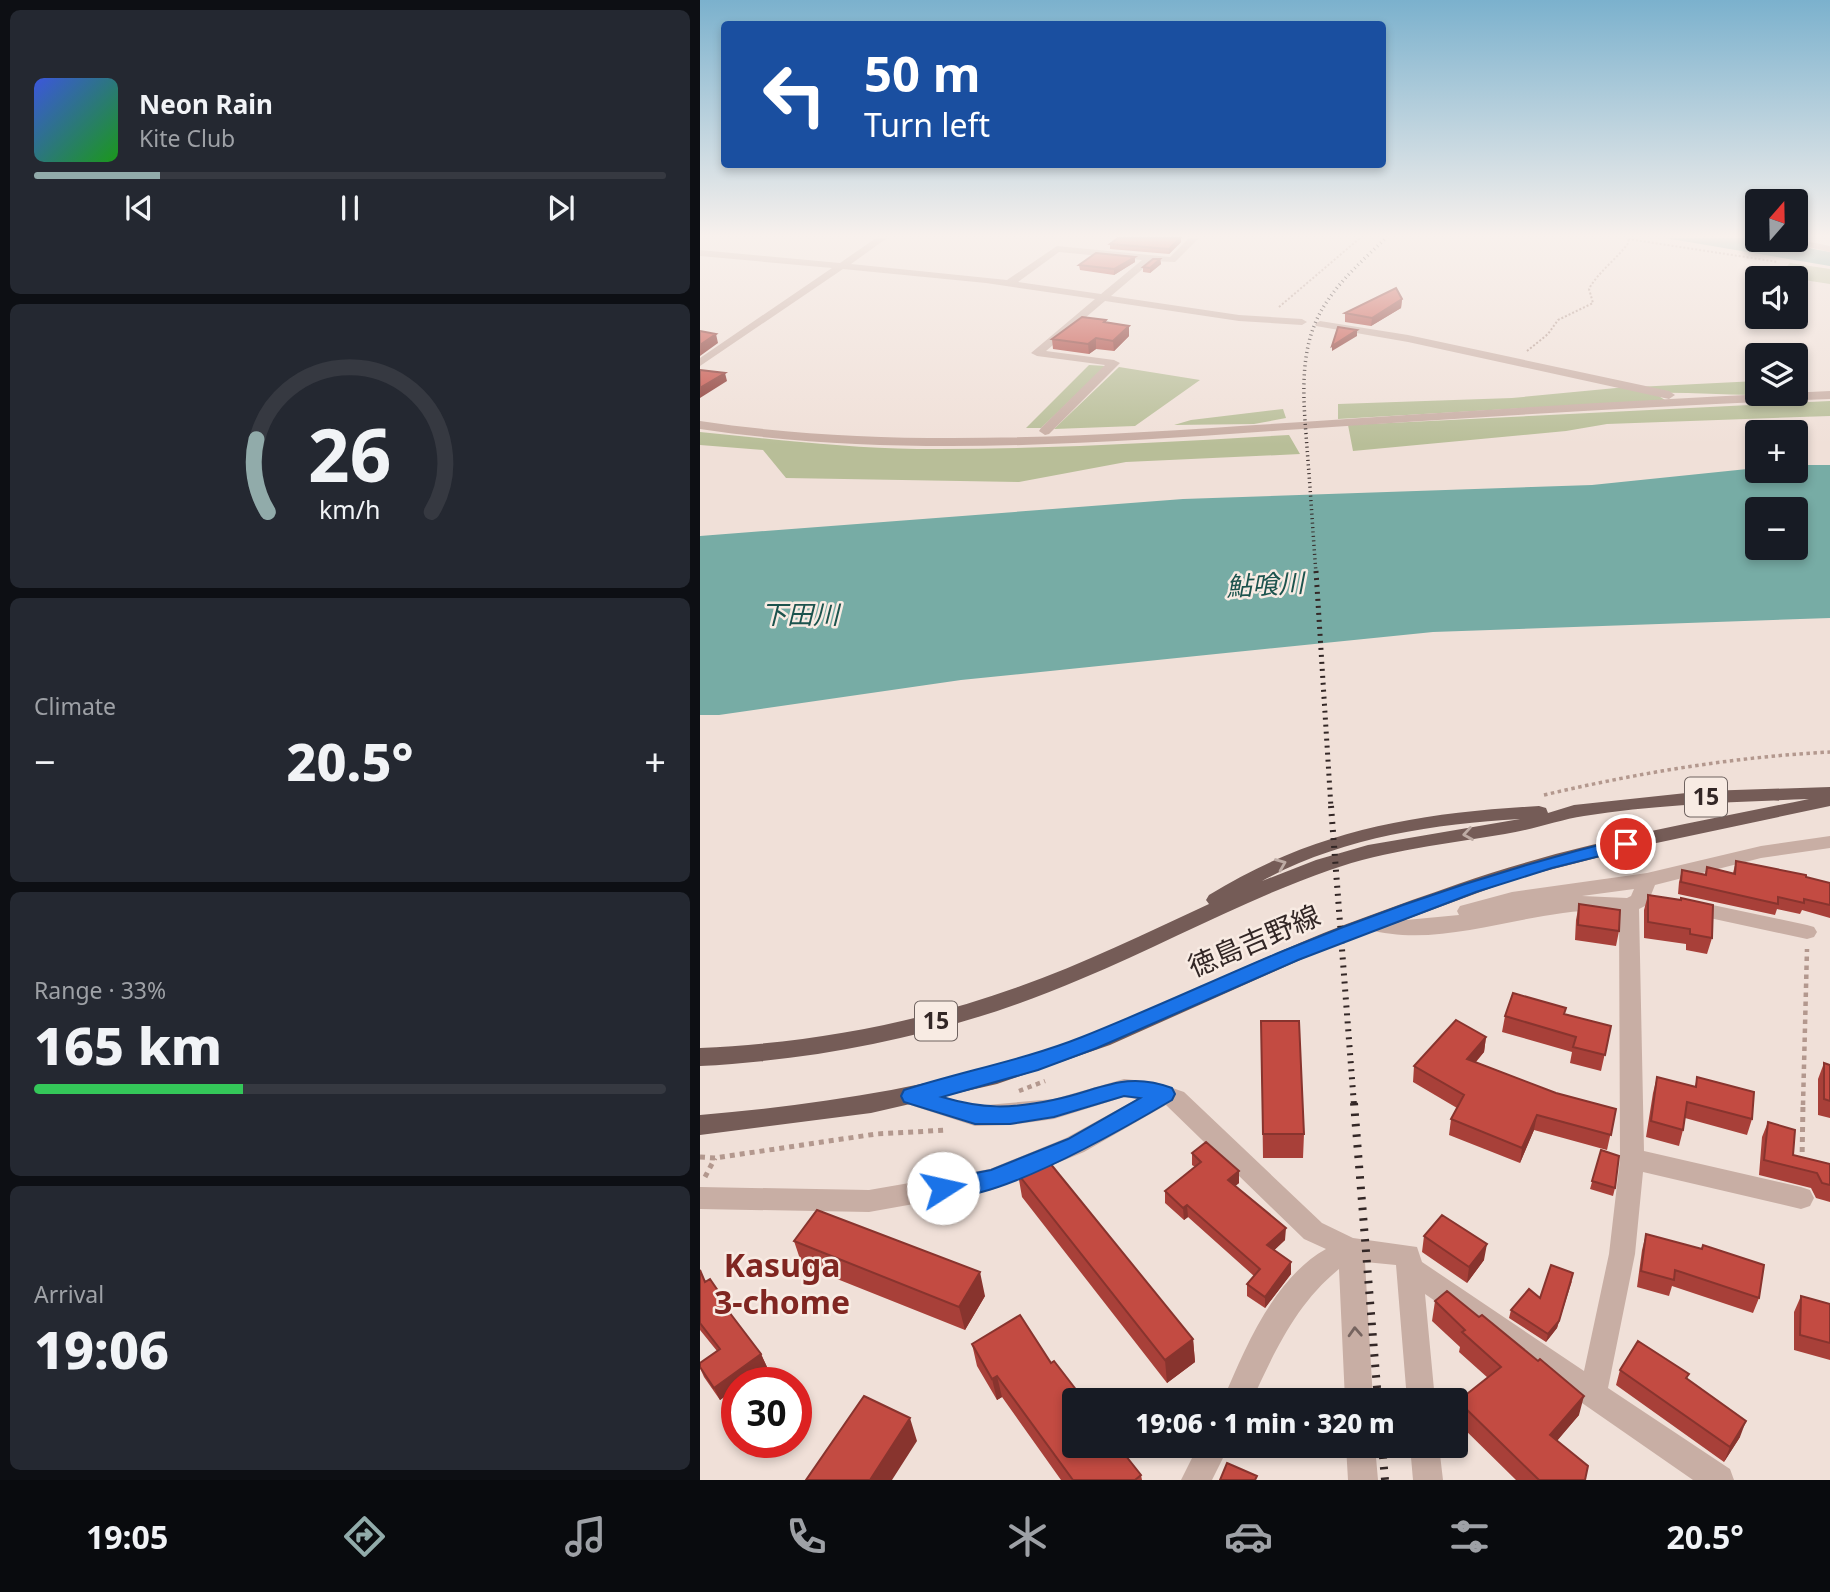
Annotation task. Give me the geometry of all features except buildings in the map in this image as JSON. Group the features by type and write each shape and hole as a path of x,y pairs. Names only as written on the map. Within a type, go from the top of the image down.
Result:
{"main road":[{"name":"徳島吉野線","path":"700,1057 789,1049 860,1038 943,1019 1069,976 1158,934 1324,864 1409,843 1509,827 1583,810 1705,797 1830,792"},
{"name":"徳島吉野線","path":"700,1125 796,1117 912,1096 1038,1062 1077,1048 1291,955 1469,887 1651,837 1830,800"}],"street":[{"path":"700,363 783,307"},
{"path":"1045,431 1114,363 1037,353 1089,307"},
{"path":"1171,307 1239,318 1302,322"},
{"path":"1320,324 1386,334 1602,384 1703,401"},
{"path":"700,425 753,433 915,441 1077,442 1703,401 1830,396"},
{"path":"1374,924 1399,929 1436,926 1571,904 1611,902 1761,852 1830,842"},
{"path":"1436,926 1461,912 1512,899 1639,894 1807,932"},
{"path":"1593,1394 1622,1254 1632,1160 1639,894"},
{"path":"912,1096 975,1115 1010,1115 1054,1109 1124,1088 1155,1091 1176,1099 1313,1231 1350,1249 1409,1262 1593,1394 1719,1480"},
{"path":"700,1198 869,1201 992,1179 1076,1145 1165,1094"},
{"path":"1632,1160 1801,1198"},
{"path":"1243,1388 1277,1320 1310,1276 1332,1257 1350,1249"},
{"path":"1350,1249 1358,1388"},
{"path":"1409,1262 1420,1388"},
{"path":"1196,1480 1208,1458"},
{"path":"1362,1458 1363,1480"},
{"path":"1426,1458 1427,1480"}],"path":[{"path":"1264,319 1278,307"},
{"path":"1511,363 1548,334 1558,320 1585,307"},
{"path":"1534,799 1646,773 1799,753 1830,752"},
{"path":"1801,1198 1807,932"},
{"path":"700,1157 715,1158 876,1134 968,1129 975,1115"},
{"path":"700,1187 715,1158"}],"green space":[{"path":"1089,365 1106,366 1041,428 1026,428"},
{"path":"1119,367 1200,380 1135,426 1054,429"},
{"path":"1745,382 1745,395 1654,393 1665,400 1338,419 1338,404 1512,398 1616,388"},
{"path":"1830,401 1830,416 1607,424 1566,431 1353,451 1348,425 1745,405 1808,406 1808,402"},
{"path":"1283,409 1286,418 1254,424 1174,425 1191,420"},
{"path":"700,432 836,445 917,449 1056,447 1289,435 1300,454 1126,462 1019,482 786,478 763,450 700,445"}],"water":[{"name":"下田川","path":"1808,465 1830,465 1830,618 1433,632 961,680 719,715 700,715 700,536 1183,499 1592,485 1745,469 1745,483 1808,483"}],"railway":[{"path":"1316,573 1304,389 1307,353 1323,307"},
{"path":"1316,571 1331,808"},
{"path":"1331,806 1354,1105"},
{"path":"1354,1103 1377,1388"},
{"path":"1383,1458 1385,1480"}],"district":[{"name":"Kasuga 3-chome","path":"782,1284"}],"route":[{"path":"943,1188 992,1179 1076,1145 1165,1094 1124,1088 1054,1109 1010,1115 975,1115 912,1096 1038,1062 1090,1043 1291,955 1469,887 1626,844"}],"water label":[{"name":"鮎喰川","path":"1265,585"}]}
